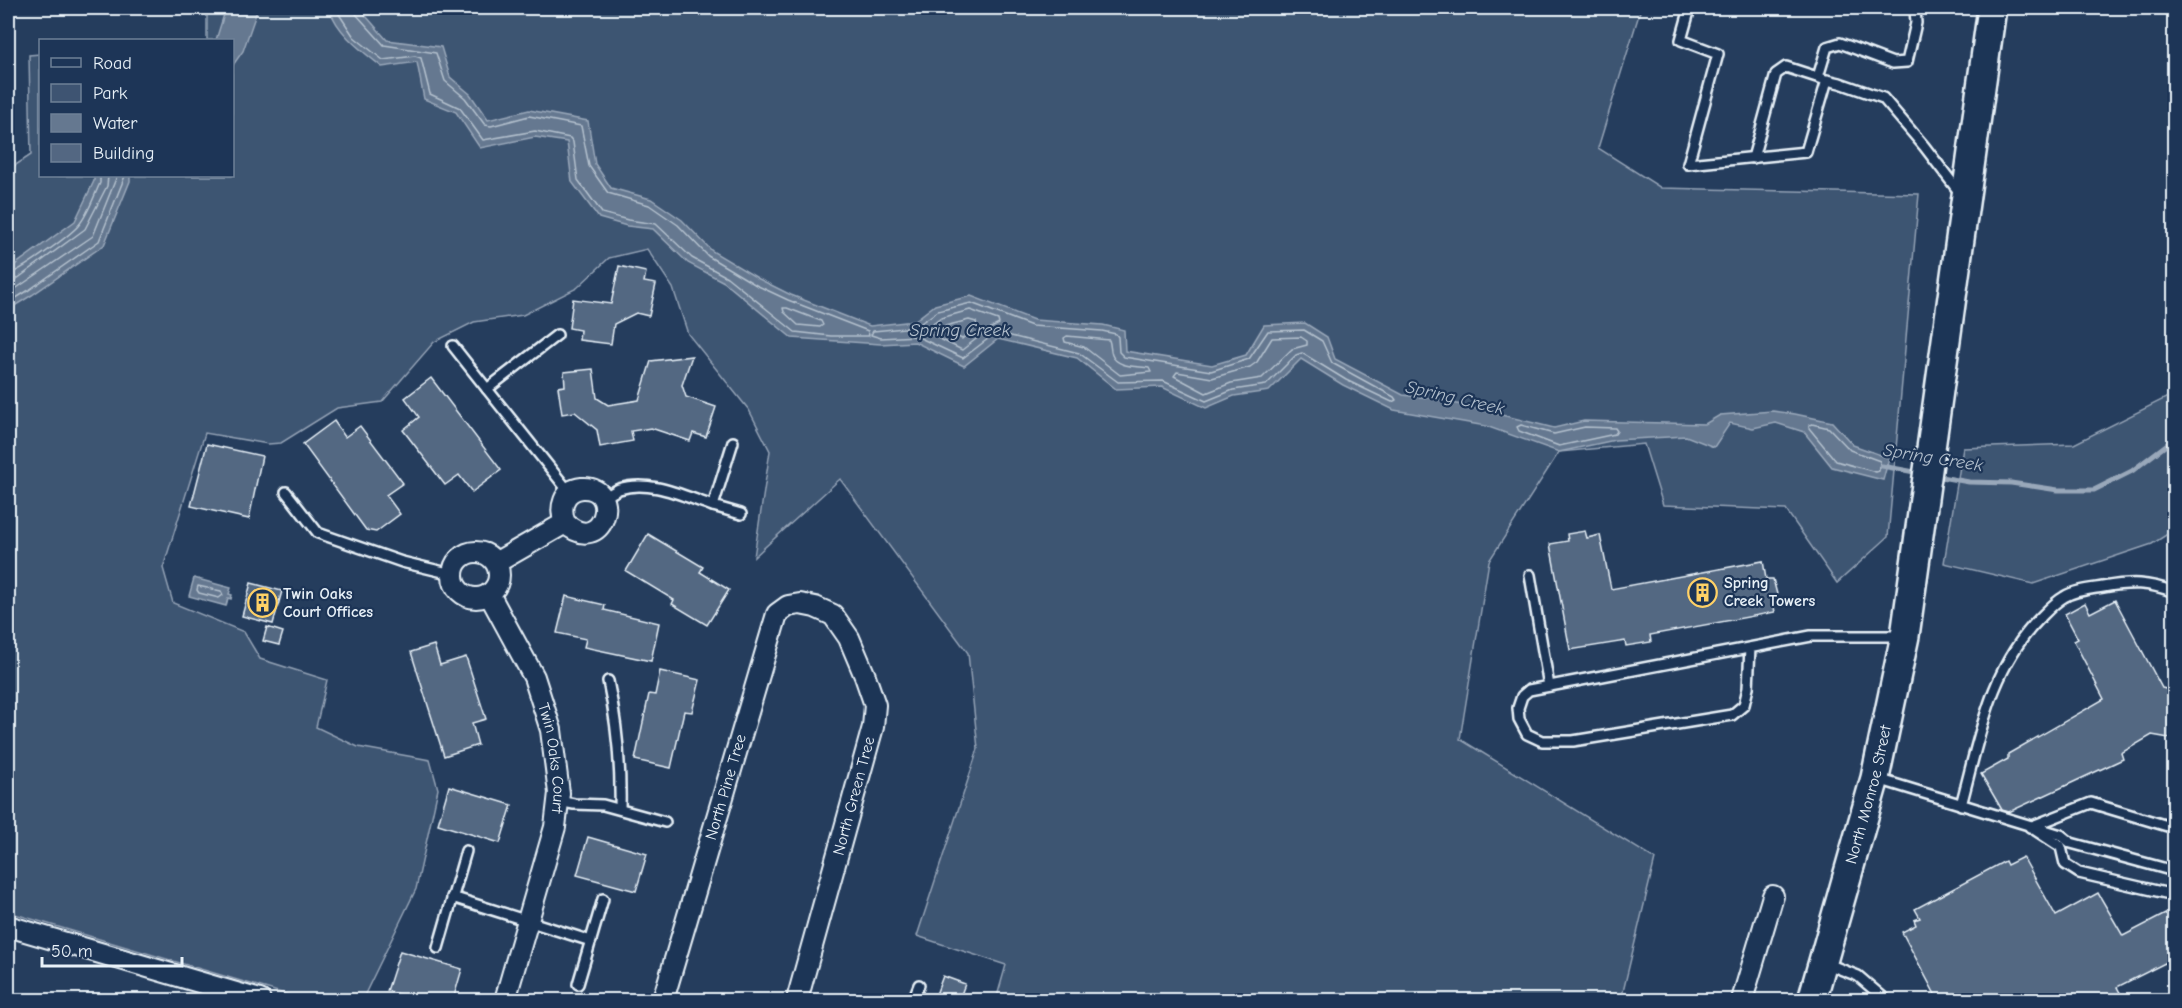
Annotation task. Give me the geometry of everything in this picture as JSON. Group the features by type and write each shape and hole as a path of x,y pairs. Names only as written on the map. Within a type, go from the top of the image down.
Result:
{"street":[{"name":"North Monroe Street","path":"1812,1000 1875,778 1905,636 1992,8"},
{"path":"586,488 603,499 606,514 599,527 593,531 578,532 565,523 562,517 563,502 570,493 586,488"},
{"path":"496,562 565,523"},
{"path":"469,552 484,553 496,562 499,578 497,585 489,594 480,598 463,593 458,588 452,574 457,560 469,552"},
{"name":"Twin Oaks Court","path":"489,594 534,677 544,705 556,763 558,801 555,827 505,1000"},
{"name":"North Pine Tree","path":"663,1000 777,614 788,606 815,607"},
{"name":"North Green Tree","path":"797,1000 873,727 875,705 849,638 833,615 815,607"},
{"path":"1742,1000 1773,896"},
{"path":"8,926 260,1000"}],"lane":[{"path":"1690,8 1682,40 1718,54 1688,164 1806,152 1823,79 1827,47 1840,43 1893,63 1907,62 1916,23 1913,8"},
{"path":"1753,158 1776,74 1786,67 1883,98 1924,146 1965,200"},
{"path":"487,389 557,335"},
{"path":"453,346 570,493"},
{"path":"712,506 733,442"},
{"path":"603,499 618,489 639,485 654,487 741,514"},
{"path":"286,492 318,533 402,562 452,574"},
{"path":"1530,575 1549,686"},
{"path":"1961,805 1991,695 1999,677 2015,648 2052,606 2065,596 2085,590 2134,582 2150,584 2175,592"},
{"path":"1750,648 1746,696 1743,705 1732,715 1573,741 1542,741 1527,734 1519,719 1518,708 1522,696 1529,690 1811,636 1905,636"},
{"path":"608,681 616,718 620,757 620,809"},
{"path":"1875,778 2061,835 2071,843 2175,871"},
{"path":"558,801 603,805 665,822"},
{"path":"2030,826 2091,803 2175,828"},
{"path":"2030,826 2061,848 2065,864 2079,873 2175,896"},
{"path":"438,948 466,851"},
{"path":"452,897 591,941"},
{"path":"578,984 603,899"},
{"path":"1823,963 1858,976 1886,1000"},
{"path":"913,1000 919,985"}],"green space":[{"path":"207,8 1641,8 1598,148 1661,188 1919,194 1888,537 1837,583 1786,510 1663,505 1644,444 1559,452 1489,561 1460,739 1655,859 1621,1000 996,1000 1006,965 917,936 978,749 968,653 840,479 754,557 770,451 749,410 688,334 673,288 647,249 609,258 577,288 523,315 474,322 434,342 382,402 337,408 281,443 268,444 205,433 163,568 173,603 244,632 260,659 327,680 316,727 358,747 430,760 438,789 416,889 362,1000 305,1000 8,912 8,170 31,155 29,55 39,54 39,177 234,177 234,39 207,39"},
{"path":"2174,391 2174,530 2152,544 2033,584 1944,563 1963,448 2074,444 2170,396"}],"water":[{"path":"226,8 258,8 243,51 234,64 234,39 216,39"},
{"name":"Spring Creek","path":"329,8 359,8 387,40 441,47 450,77 470,94 488,120 529,110 588,121 595,164 611,188 651,199 682,220 712,251 759,279 791,295 870,326 914,321 935,305 971,296 1034,320 1103,325 1124,330 1125,351 1212,365 1246,355 1264,325 1305,323 1327,337 1335,359 1403,395 1437,399 1554,428 1584,421 1705,424 1720,415 1773,411 1795,414 1832,422 1853,445 1889,458 1883,480 1832,467 1804,432 1776,423 1753,428 1730,423 1714,447 1686,436 1615,440 1559,452 1486,426 1394,410 1343,385 1301,359 1269,391 1234,396 1206,408 1162,387 1116,389 1077,358 998,339 964,366 915,342 881,344 792,338 724,282 688,263 653,229 627,226 599,218 572,182 567,142 535,137 480,148 456,112 424,99 417,62 382,67 344,34"},
{"path":"94,177 130,177 104,245 8,310 8,270 75,221"},
{"path":"194,578 231,588 229,594 232,595 231,599 228,598 226,606 189,596"}],"building":[{"path":"619,266 646,272 644,282 656,284 649,316 636,313 614,324 611,344 579,340 580,330 569,328 573,299 611,304"},
{"path":"692,356 682,385 686,397 716,407 706,437 693,433 690,441 651,428 631,431 633,441 600,447 597,430 575,412 562,414 558,387 565,386 564,372 593,369 597,398 608,405 639,400 651,361"},
{"path":"431,378 501,470 472,492 459,475 445,485 403,430 419,417 405,398"},
{"path":"334,421 345,437 360,426 403,483 386,495 400,514 376,532 366,530 303,444"},
{"path":"207,444 262,456 249,519 191,506"},
{"name":"Spring Creek Towers","path":"1585,531 1587,538 1600,535 1611,589 1763,561 1766,579 1773,579 1778,598 1772,598 1775,612 1650,635 1651,642 1626,646 1625,641 1570,650 1550,544 1568,541 1567,534"},
{"path":"648,534 703,567 700,572 729,590 707,625 672,604 674,600 626,571"},
{"name":"Twin Oaks Court Offices","path":"251,583 282,591 273,624 242,616"},
{"path":"566,596 605,605 604,610 659,623 651,661 584,647 586,639 557,633"},
{"path":"2115,600 2162,688 2175,691 2175,739 2152,735 2121,753 2123,759 2009,812 2002,810 1981,774 2008,759 2008,754 2104,699 2074,641 2078,639 2065,614 2085,603 2090,613"},
{"path":"267,627 283,632 279,645 263,641"},
{"path":"434,645 440,665 466,657 486,719 472,723 478,745 444,756 411,652"},
{"path":"660,671 700,680 692,712 684,711 671,768 635,760 649,694 655,695"},
{"path":"449,786 512,805 500,843 438,824"},
{"path":"588,837 647,854 636,891 577,875"},
{"path":"2023,857 2056,916 2098,893 2123,936 2175,909 2175,958 2117,987 2124,1000 1938,1000 1902,932 1916,925 1914,920 1920,918 1915,909 2005,861 2007,865"},
{"path":"400,951 462,969 453,1000 421,1000 387,991"},
{"path":"943,976 965,984 959,1000 934,1000"}],"waterway":[{"name":"Spring Creek","path":"1935,476 1969,482 2011,483 2058,490 2094,490 2132,471 2174,439"},
{"name":"Spring Creek","path":"1882,466 1920,473"}],"place":[{"name":"Spring Creek Towers","path":"1703,592"},
{"name":"Twin Oaks Court Offices","path":"262,603"}]}
